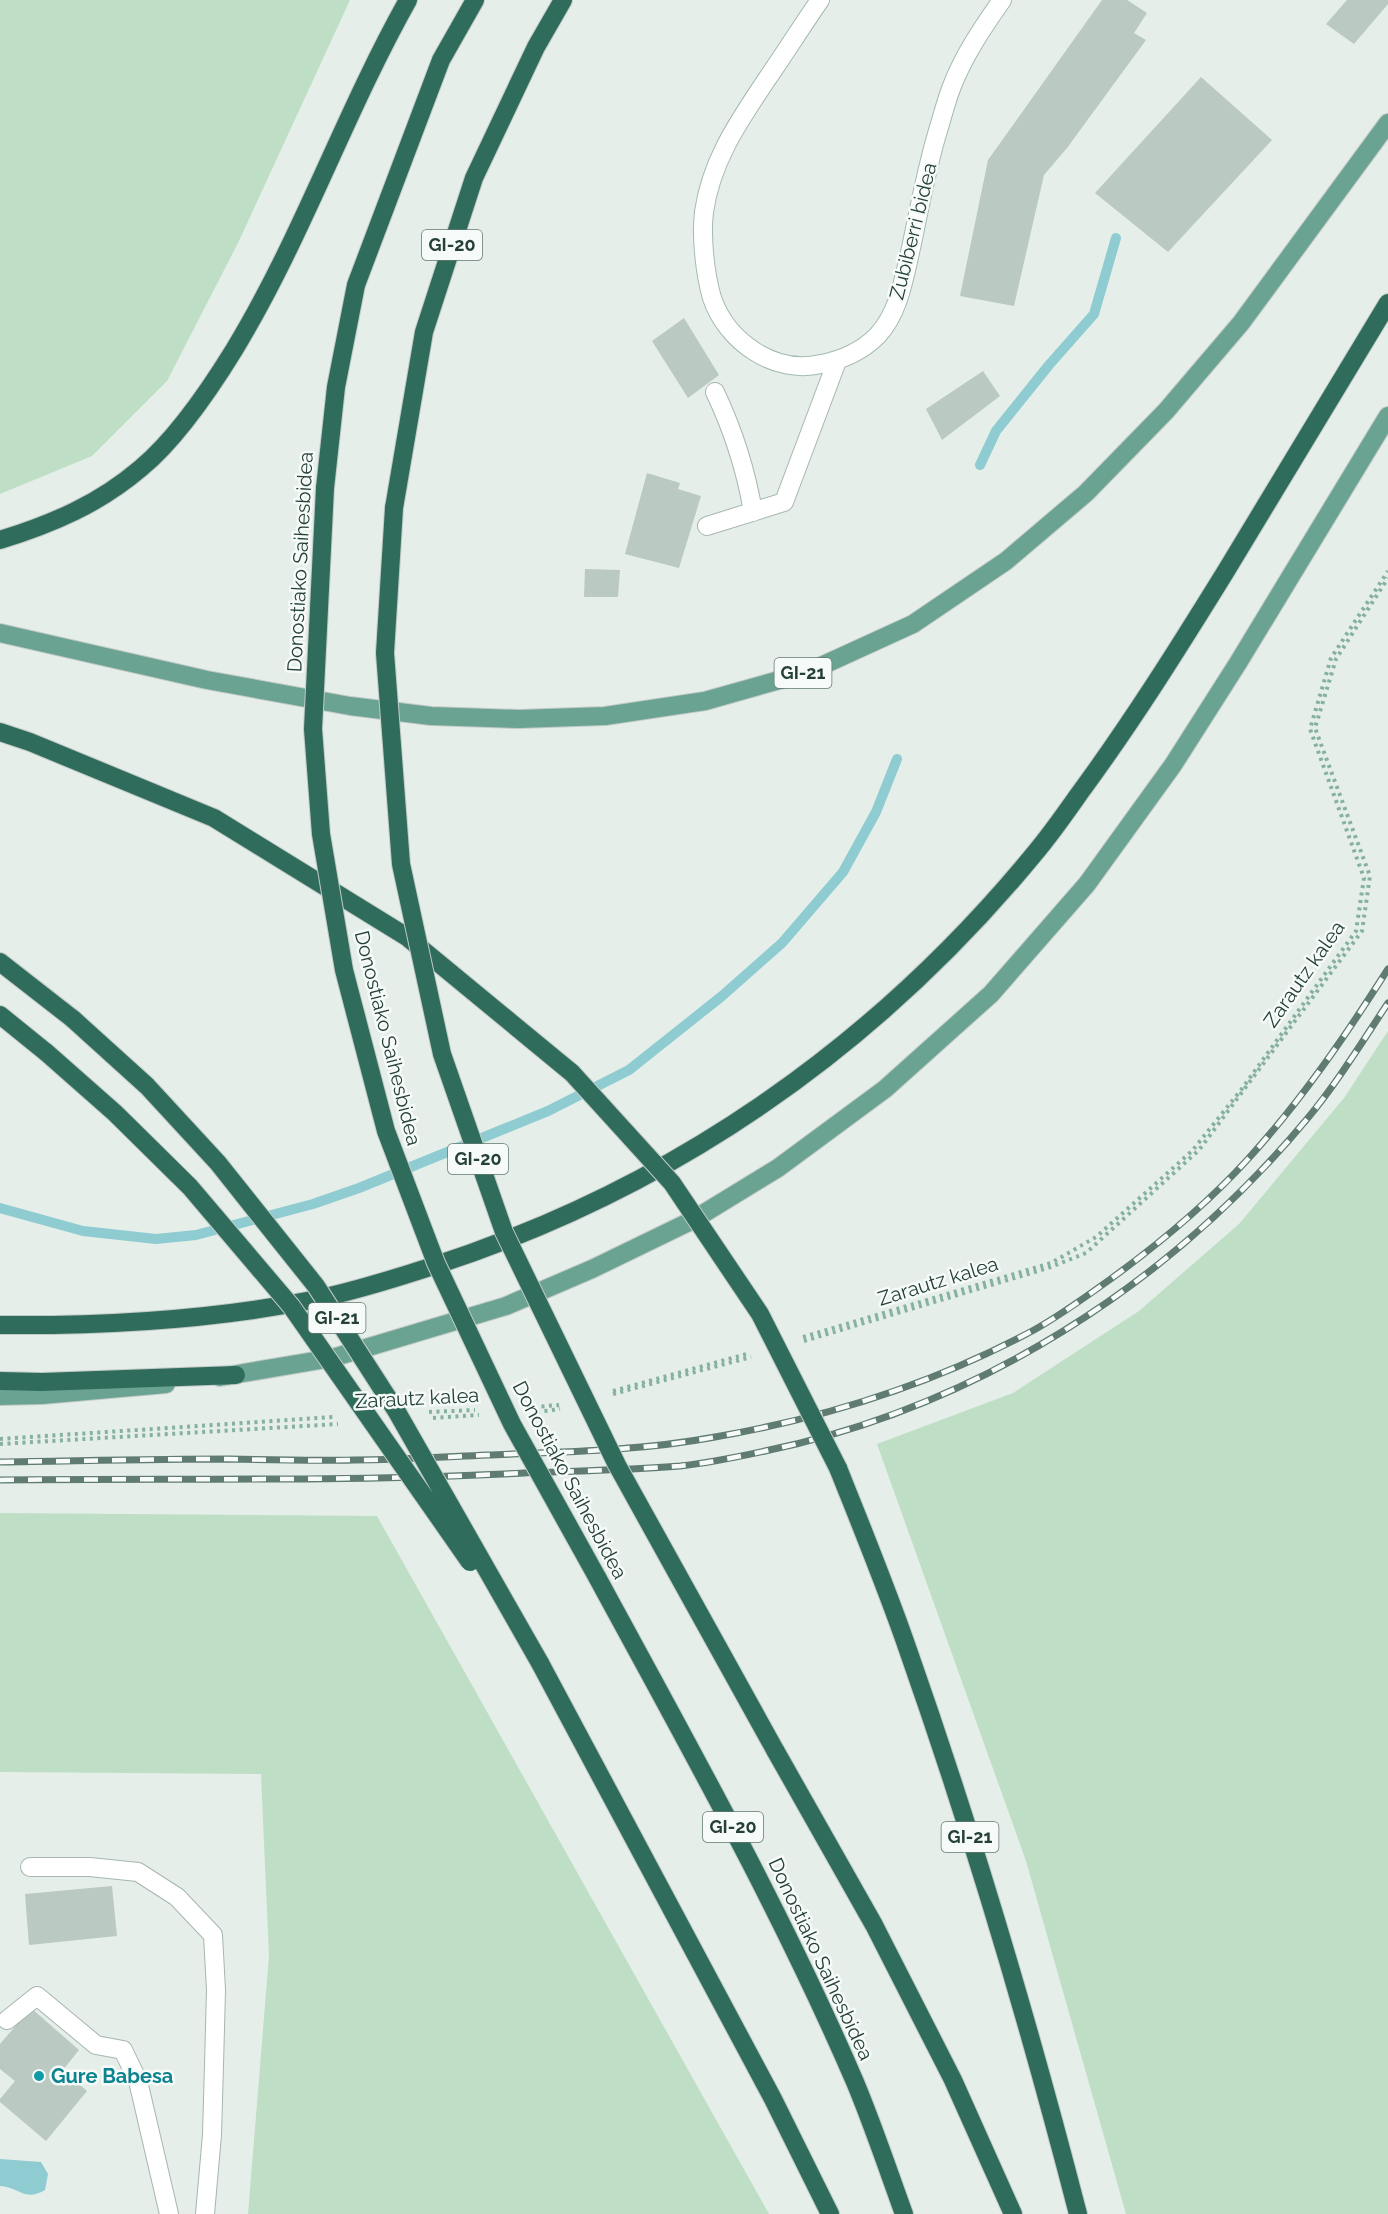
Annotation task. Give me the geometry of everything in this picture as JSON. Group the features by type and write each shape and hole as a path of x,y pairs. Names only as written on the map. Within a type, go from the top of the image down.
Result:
{"highway":[{"path":"0,540 45,526 93,503 142,468 181,426 215,380 260,308 408,0"},
{"name":"Donostiako Saihesbidea","path":"475,0 441,60 356,285 336,387 325,488 313,729 321,834 344,970 386,1131 436,1263 512,1424 733,1827 796,1954 855,2084 904,2214"},
{"name":"GI-20","path":"563,0 536,47 474,178 424,332 394,508 385,653 401,864 442,1054 504,1232 616,1465 874,1925 952,2080 1013,2214"},
{"path":"0,1325 81,1326 228,1313 314,1300 396,1278 485,1250 568,1215 659,1170 746,1118 853,1037 950,949 1037,852 1124,733 1197,619 1388,303"},
{"name":"GI-21","path":"0,732 30,742 214,818 406,937 572,1073 672,1183 760,1314 838,1468 908,1648 962,1813 1042,2076 1078,2214"},
{"name":"GI-21","path":"0,962 73,1019 147,1086 218,1163 316,1286 397,1412 540,1663 773,2099 830,2214"},
{"path":"0,1015 115,1113 190,1187 291,1306 540,1663"},
{"path":"0,1381 63,1382 236,1375"}],"main road":[{"name":"Zubiberri bidea","path":"820,0 737,124 715,166 704,213 704,258 712,298 728,328 751,350 776,363 809,367 837,361 860,350 878,335 891,316 901,291 936,136 952,85 977,37 1002,0"},
{"name":"GI-21","path":"0,633 207,680 350,706 431,716 519,719 604,716 705,700 808,672 913,624 1006,561 1086,493 1166,411 1241,323 1388,123"},
{"path":"707,526 784,501 837,361"},
{"path":"715,392 728,420 747,475 753,512"},
{"name":"GI-21","path":"0,1396 139,1388 236,1375 332,1358 506,1306 592,1269 693,1220 778,1168 885,1089 991,994 1087,884 1173,765 1238,663 1388,416"},
{"path":"30,1867 90,1867 138,1872 177,1897 213,1935 216,1990 214,2077 212,2136 205,2214"},
{"path":"7,2020 37,1996 96,2045 123,2050 138,2081 169,2214"}],"path":[{"name":"Zarautz kalea","path":"1388,571 1331,658 1310,729 1364,878 1356,931 1240,1090 1183,1158 1096,1237 1051,1263 798,1341 1048,1268 1086,1253 1199,1150 1362,931 1370,876 1315,728 1336,659 1388,578"},
{"path":"607,1394 752,1354"},
{"path":"528,1410 551,1411 562,1406"},
{"name":"Zarautz kalea","path":"425,1412 483,1410"},
{"path":"431,1418 479,1415"},
{"name":"Zarautz kalea","path":"0,1439 345,1416"},
{"path":"0,1444 347,1423"}],"green space":[{"path":"0,0 350,0 238,243 167,381 92,456 0,494"},
{"path":"1388,1031 1388,2214 1126,2214 1026,1861 877,1444 1013,1393 1139,1311 1239,1224 1344,1098"},
{"path":"0,1513 377,1516 769,2214 248,2214 269,1956 261,1774 0,1772"}],"water":[{"path":"0,2159 41,2162 48,2174 45,2190 32,2195 0,2186"}],"building":[{"path":"1102,0 1127,0 1147,13 1134,33 1146,40 1067,148 1044,175 1014,306 960,296 988,160"},
{"path":"1347,0 1388,0 1388,4 1354,44 1326,24"},
{"path":"1201,77 1272,140 1168,252 1095,193"},
{"path":"684,318 719,375 688,398 652,341"},
{"path":"983,371 1000,396 942,440 926,409"},
{"path":"647,473 680,483 678,489 701,496 679,568 625,554"},
{"path":"585,569 620,570 618,597 584,597"},
{"path":"112,1886 117,1936 29,1945 25,1894"},
{"name":"Gure Babesa","path":"31,2008 79,2050 63,2070 87,2091 46,2141 0,2102 15,2081 0,2069 0,2044"}],"waterway":[{"path":"980,465 996,431 1094,314 1116,238"},
{"path":"0,1208 83,1231 156,1239 196,1235 313,1204 359,1188 548,1111 629,1070 722,996 782,943 843,872 876,812 897,759"}],"railway":[{"path":"0,1462 200,1459 387,1460 630,1448 687,1442 797,1420 919,1382 996,1349 1044,1324 1112,1278 1183,1222 1217,1191 1268,1137 1305,1091 1388,969"},
{"path":"0,1480 393,1478 660,1467 691,1465 733,1458 843,1431 920,1404 993,1370 1064,1331 1131,1285 1194,1235 1253,1179 1318,1105 1388,1003"}],"place":[{"name":"Gure Babesa","path":"39,2076"}]}
